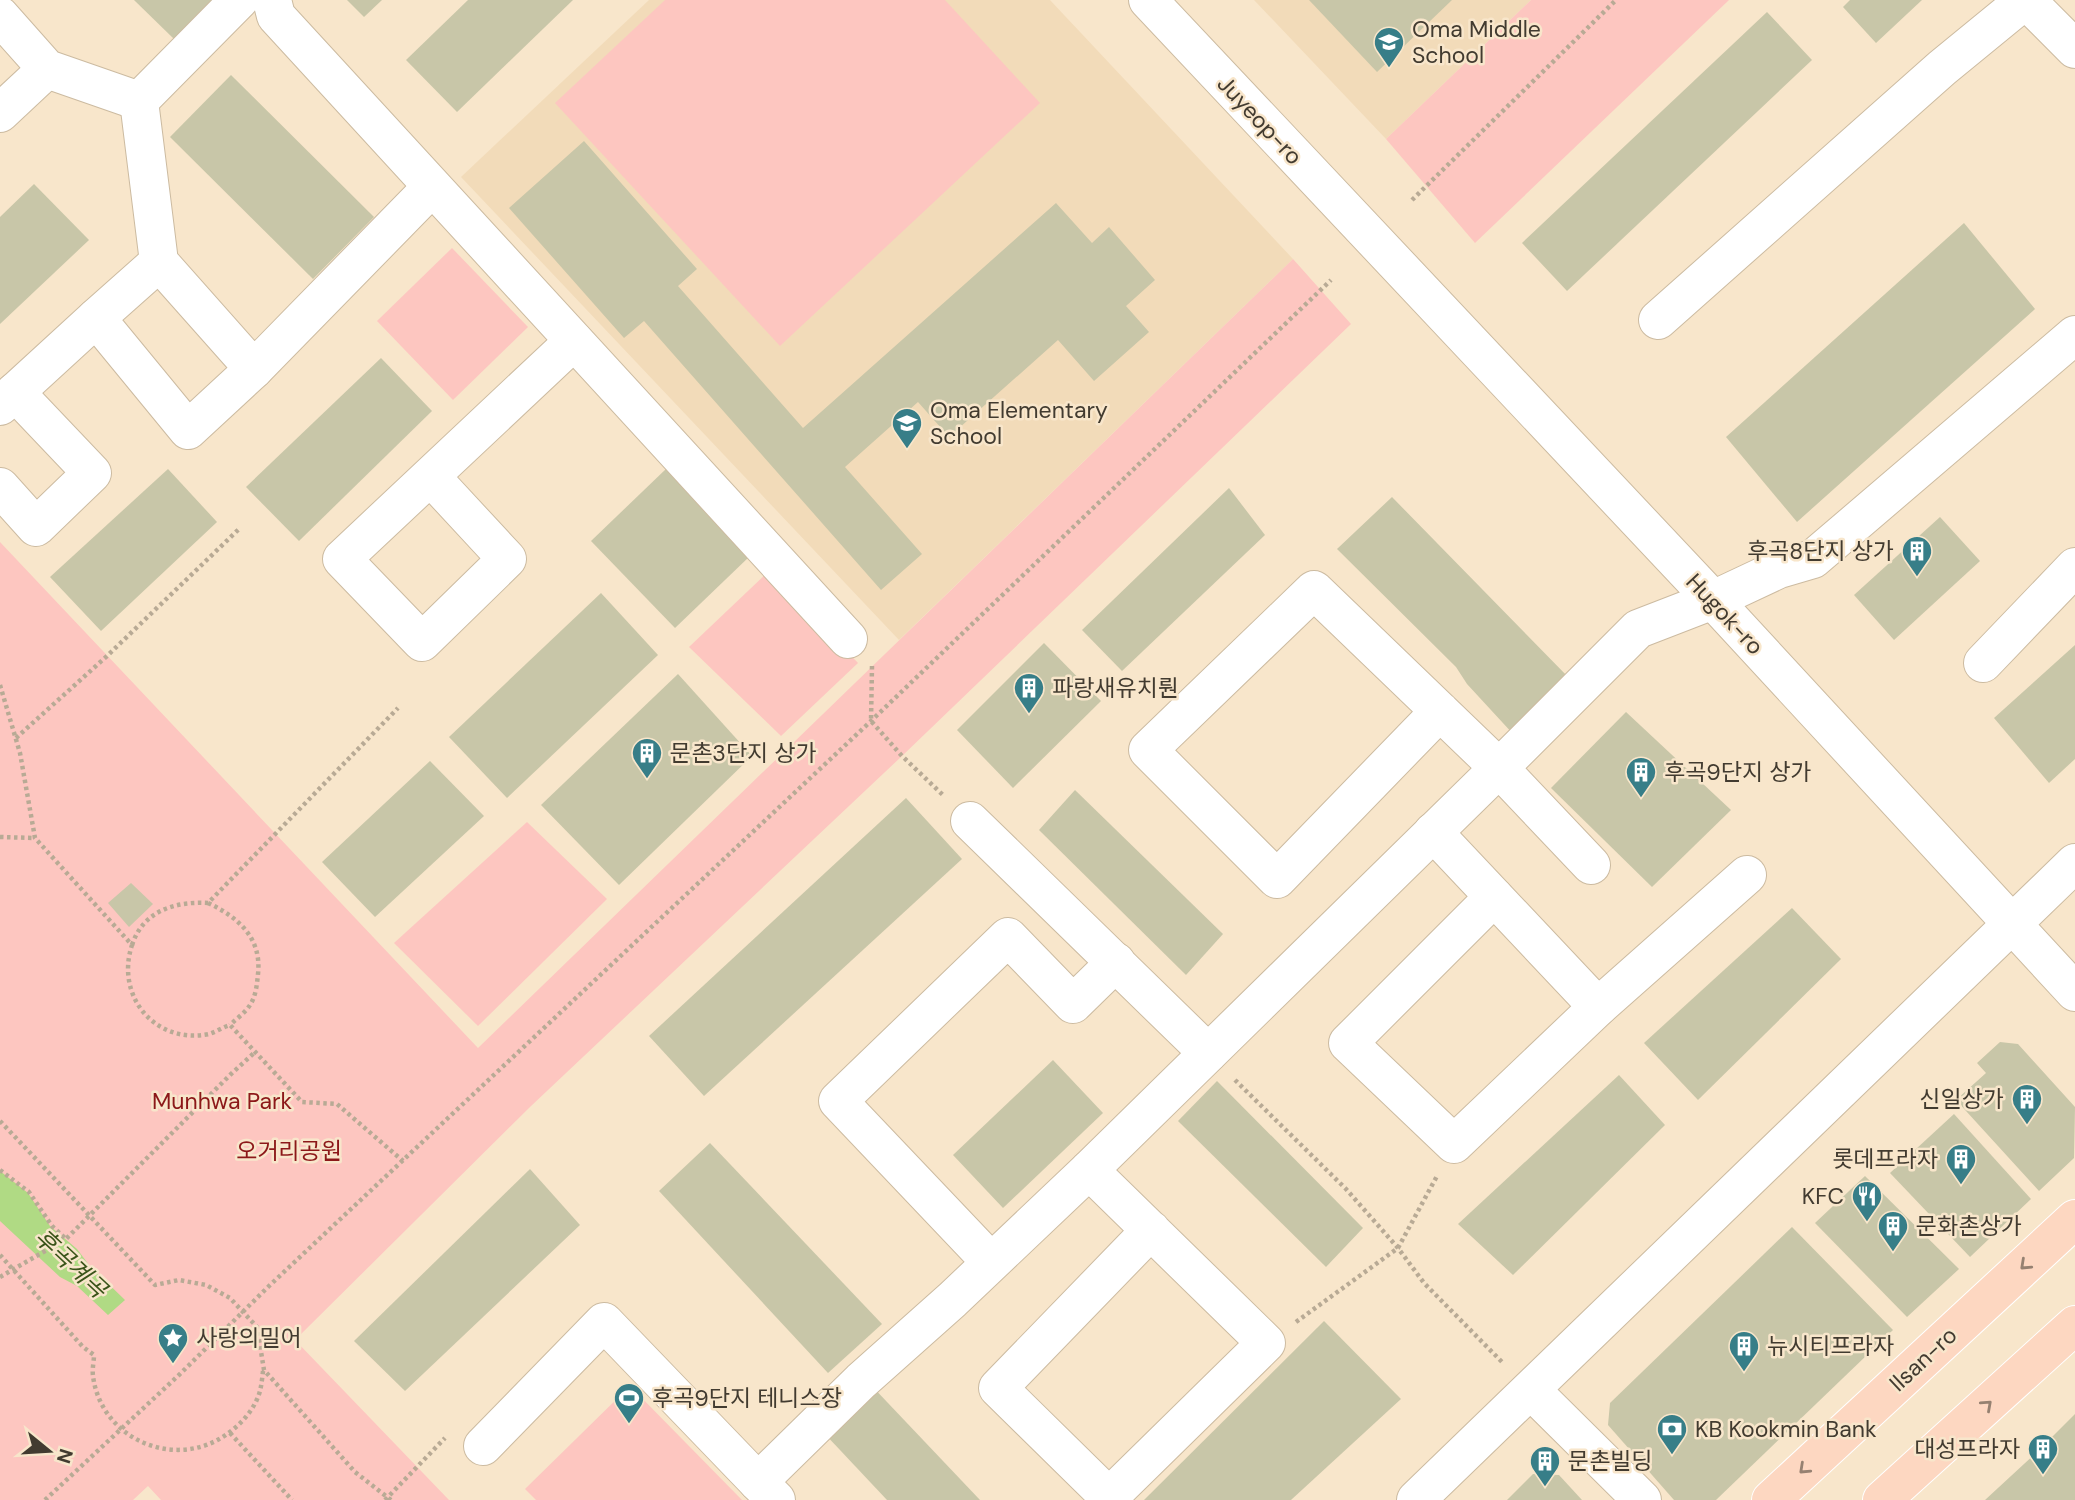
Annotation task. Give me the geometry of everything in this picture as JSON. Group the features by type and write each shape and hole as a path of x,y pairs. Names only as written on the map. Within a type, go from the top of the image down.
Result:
{"main road":[{"name":"Ilsan-ro","path":"1771,1500 2075,1219"},
{"path":"1882,1500 2075,1325"}],"street":[{"path":"139,101 239,0"},
{"path":"272,0 276,16 848,639"},
{"name":"Juyeop-ro","path":"1148,0 1372,240"},
{"path":"1658,320 1942,68 2025,0 2075,49"},
{"path":"0,16 47,69 139,101"},
{"path":"0,113 47,69"},
{"path":"139,101 159,262 254,369"},
{"path":"96,318 188,430 254,369 432,187"},
{"name":"Hugok-ro","path":"1372,240 1713,600 2075,992"},
{"path":"0,487 36,527 92,473 8,399 159,262"},
{"path":"431,477 574,341"},
{"path":"469,1438 604,1322 767,1491 861,1381 1089,1170 1638,629 1713,600 1779,569 1814,559 2072,344"},
{"path":"1983,663 2075,567"},
{"path":"1440,712 1278,879 1148,750 1314,590 1499,768 1591,865"},
{"path":"970,821 1208,1053"},
{"path":"1433,832 1598,1007"},
{"path":"1416,1500 2075,863"},
{"path":"1494,897 1349,1043 1454,1144 1598,1007 1747,875"},
{"path":"991,1262 838,1101 1008,937 1073,1004 1115,962"},
{"path":"1089,1170 1151,1230 1266,1343 1109,1497 998,1388 1151,1230"},
{"path":"1531,1390 1642,1500"}],"path":[{"path":"1412,200 1616,0"},
{"path":"46,1500 871,721 1331,280"},
{"path":"16,738 107,656 239,530"},
{"path":"848,639 872,666 871,721 902,756 970,821"},
{"path":"0,685 20,753 35,838 132,946"},
{"path":"208,903 398,708"},
{"path":"0,837 35,838"},
{"path":"187,902 208,903 244,925 255,943 260,964 257,989 249,1006 230,1025 210,1034 185,1035 164,1029 146,1016 133,999 127,978 128,958 135,936 148,920 165,908 187,902"},
{"path":"230,1025 302,1102 337,1104 404,1161"},
{"path":"0,1277 66,1239 254,1053"},
{"path":"1208,1053 1346,1189 1398,1248 1424,1283 1531,1390"},
{"path":"0,1121 155,1285 179,1280 206,1285 230,1298 257,1327 264,1370 258,1397 243,1421 215,1443 197,1450 170,1451 143,1444 121,1429 99,1398 93,1376 94,1354 83,1346 0,1255"},
{"path":"1266,1343 1398,1248 1454,1144"},
{"path":"0,1170 29,1192 52,1226 66,1239"},
{"path":"264,1370 355,1472 388,1499 469,1438"},
{"path":"230,1433 292,1500"}],"shaded area":[{"name":"Oma Elementary School","path":"649,0 1050,0 1293,259 899,640 461,177"},
{"name":"Oma Middle School","path":"1254,0 1531,0 1386,139"}],"green space":[{"path":"665,0 945,0 1040,103 780,346 555,103"},
{"path":"1531,0 1729,0 1475,243 1386,139"},
{"path":"452,248 528,327 453,400 377,321"},
{"name":"Munhwa Park","path":"1293,259 1351,324 902,756 530,1107 295,1340 449,1500 161,1500 148,1486 133,1500 0,1500 0,542 478,1048"},
{"path":"770,570 858,663 781,736 689,647"},
{"path":"527,822 607,899 478,1026 394,943"},
{"name":"후곡9단지 테니스장","path":"630,1386 742,1500 536,1500 525,1489"}],"water":[{"name":"후곡계곡","path":"0,1171 28,1193 50,1226 77,1249 89,1265 125,1300 108,1315 77,1286 60,1277 0,1221"}],"building":[{"path":"134,0 212,0 174,39"},
{"path":"347,0 382,0 364,17"},
{"path":"468,0 573,0 457,112 406,60"},
{"path":"1309,0 1452,0 1377,72"},
{"path":"1850,0 1922,0 1876,43 1843,7"},
{"path":"1767,12 1812,60 1567,291 1522,243"},
{"path":"231,75 374,217 313,279 170,137"},
{"path":"584,141 697,269 678,286 803,428 1056,203 1092,243 1109,227 1155,280 1126,306 1149,332 1094,381 1058,340 949,437 918,402 845,467 922,554 881,590 644,321 624,338 509,208"},
{"path":"34,184 89,240 0,324 0,217"},
{"path":"1964,223 2035,309 1797,522 1726,437"},
{"path":"381,358 432,411 299,541 246,487"},
{"path":"667,468 750,556 675,628 591,541"},
{"path":"168,469 217,522 101,631 50,577"},
{"path":"1229,488 1265,535 1122,671 1082,630"},
{"path":"1392,497 1571,680 1514,735 1467,684 1456,667 1337,549"},
{"name":"후곡8단지 상가","path":"1940,517 1980,561 1894,640 1854,595"},
{"path":"601,593 658,655 507,798 449,737"},
{"name":"파랑새유치뤈","path":"1044,643 1101,701 1013,788 957,730"},
{"path":"2075,645 2075,759 2049,783 1994,718"},
{"name":"문촌3단지 상가","path":"678,674 752,756 619,885 541,805"},
{"name":"후곡9단지 상가","path":"1626,712 1731,810 1652,887 1551,788"},
{"path":"430,761 484,816 375,917 322,862"},
{"path":"1075,790 1223,934 1186,975 1039,830"},
{"path":"906,798 962,859 704,1096 649,1036"},
{"path":"131,883 153,904 129,927 108,903"},
{"path":"1792,908 1841,959 1698,1100 1644,1043"},
{"name":"신일상가","path":"2000,1042 2018,1044 2075,1107 2074,1158 2039,1191 1956,1100 1986,1073 1977,1063"},
{"path":"1053,1060 1103,1113 1003,1208 953,1155"},
{"path":"1619,1075 1665,1125 1513,1275 1458,1224"},
{"path":"1217,1081 1363,1228 1326,1267 1178,1121"},
{"name":"롯데프라자","path":"1954,1114 2031,1199 1970,1257 1890,1173"},
{"path":"710,1143 882,1324 828,1373 659,1191"},
{"path":"530,1169 580,1225 405,1391 354,1341"},
{"name":"문화촌상가","path":"1865,1176 1959,1269 1907,1317 1815,1223"},
{"name":"뉴시티프라자","path":"1792,1227 1893,1330 1716,1500 1674,1500 1608,1425 1610,1403"},
{"path":"1324,1321 1401,1399 1291,1500 1144,1500"},
{"path":"869,1383 980,1500 887,1500 824,1433"},
{"name":"대성프라자","path":"2075,1414 2075,1500 1985,1500 2038,1451"},
{"name":"문촌빌딩","path":"1533,1474 1559,1475 1582,1500 1507,1500"}],"place":[{"name":"Oma Middle School","path":"1389,69"},
{"name":"Oma Elementary School","path":"907,450"},
{"name":"후곡8단지 상가","path":"1917,578"},
{"name":"파랑새유치뤈","path":"1029,715"},
{"name":"문촌3단지 상가","path":"647,780"},
{"name":"후곡9단지 상가","path":"1641,799"},
{"name":"신일상가","path":"2027,1126"},
{"name":"롯데프라자","path":"1961,1186"},
{"name":"KFC","path":"1867,1223"},
{"name":"문화촌상가","path":"1893,1253"},
{"name":"사랑의밀어","path":"173,1365"},
{"name":"뉴시티프라자","path":"1744,1373"},
{"name":"후곡9단지 테니스장","path":"629,1425"},
{"name":"KB Kookmin Bank","path":"1672,1456"},
{"name":"대성프라자","path":"2043,1476"},
{"name":"문촌빌딩","path":"1545,1488"}],"park label":[{"name":"오거리공원","path":"289,1151"}]}
